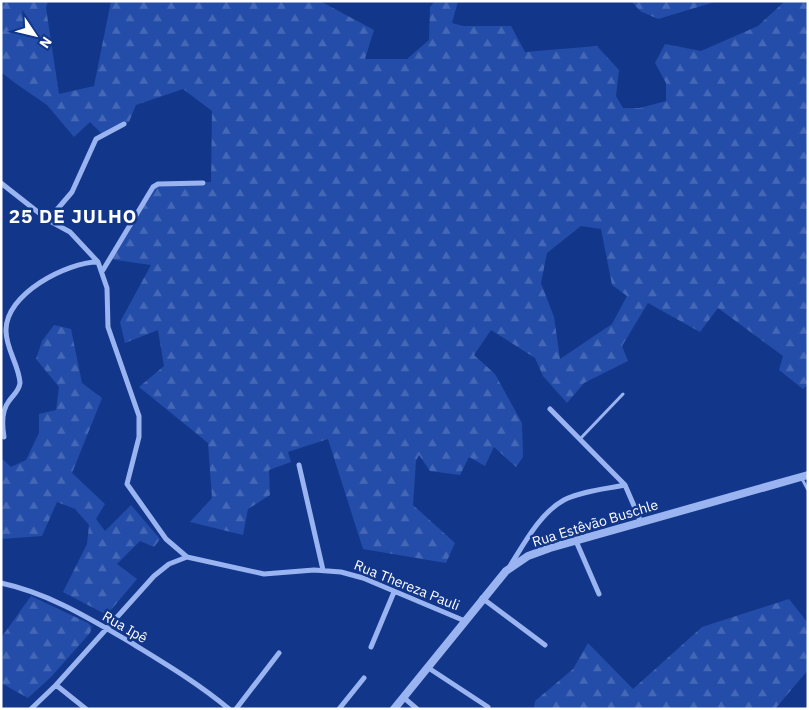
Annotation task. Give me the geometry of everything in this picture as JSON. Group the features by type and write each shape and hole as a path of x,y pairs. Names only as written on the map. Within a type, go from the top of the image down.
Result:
{"street":[{"path":"48,220 72,192 96,138 124,124"},
{"name":"Rua Thereza Pauli","path":"1,183 48,220 70,232 103,270 107,288 108,327 140,423 139,437 127,484 166,539 187,557 264,574 323,570 356,576 465,621"},
{"path":"103,270 153,187 158,184 204,183"},
{"path":"4,437 2,421 4,410 20,383 6,332 11,310 22,296 70,267 82,263 98,262"},
{"path":"550,409 625,485 641,522"},
{"path":"299,466 323,570"},
{"name":"Rua Estêvão Buschle","path":"394,709 482,598 506,572 528,556 804,476"},
{"path":"506,572 535,529 560,503 575,496 625,485"},
{"path":"576,541 599,594"},
{"path":"31,709 162,569 187,557"},
{"name":"Rua Ipê","path":"1,583 45,595 106,628 192,681 229,709"},
{"path":"371,647 394,592"},
{"path":"482,598 545,645"},
{"path":"236,709 279,653"},
{"path":"427,667 488,707"},
{"path":"339,709 364,678"},
{"path":"56,684 86,709"},
{"path":"403,697 417,709"}],"lane":[{"path":"580,439 624,394"},
{"path":"804,476 808,490"}],"green space":[{"path":"1,1 48,1 46,8 59,94 94,86 111,1 320,1 374,30 365,59 407,59 429,40 430,7 435,1 458,1 452,23 463,26 511,26 525,52 597,46 619,70 616,96 623,108 640,108 666,101 666,83 655,63 665,44 701,51 758,26 785,1 808,1 808,384 803,389 779,370 783,356 718,308 700,332 648,303 622,346 628,361 584,383 567,403 543,376 535,358 491,330 474,355 495,374 522,423 523,457 516,467 494,447 485,466 469,457 460,475 430,471 419,455 416,461 413,505 455,543 446,563 363,549 328,439 288,452 291,462 269,470 270,495 248,509 243,535 190,522 212,498 208,443 139,387 164,366 158,330 125,343 120,322 151,265 109,259 149,193 158,184 211,182 212,111 183,89 136,105 129,122 102,134 90,122 74,137 47,105 1,72","holes":["581,226 601,229 612,285 627,296 612,324 560,359 554,317 541,283 547,253"]},
{"path":"631,1 718,1 658,19 640,11"},
{"path":"54,325 71,329 82,383 102,398 72,473 105,504 96,519 105,531 131,505 160,539 154,547 140,541 117,564 137,579 111,610 103,613 63,592 87,544 89,525 75,509 57,502 42,536 1,539 1,458 11,467 26,460 39,433 39,414 56,410 59,387 36,359 42,341"},
{"path":"31,596 88,623 92,627 90,633 51,677 28,698 1,683 1,638"},
{"path":"789,599 808,623 808,670 775,709 534,709 535,701 573,669 588,643 633,689 702,627"}],"district":[{"name":"25 DE JULHO","path":"73,216"}]}
